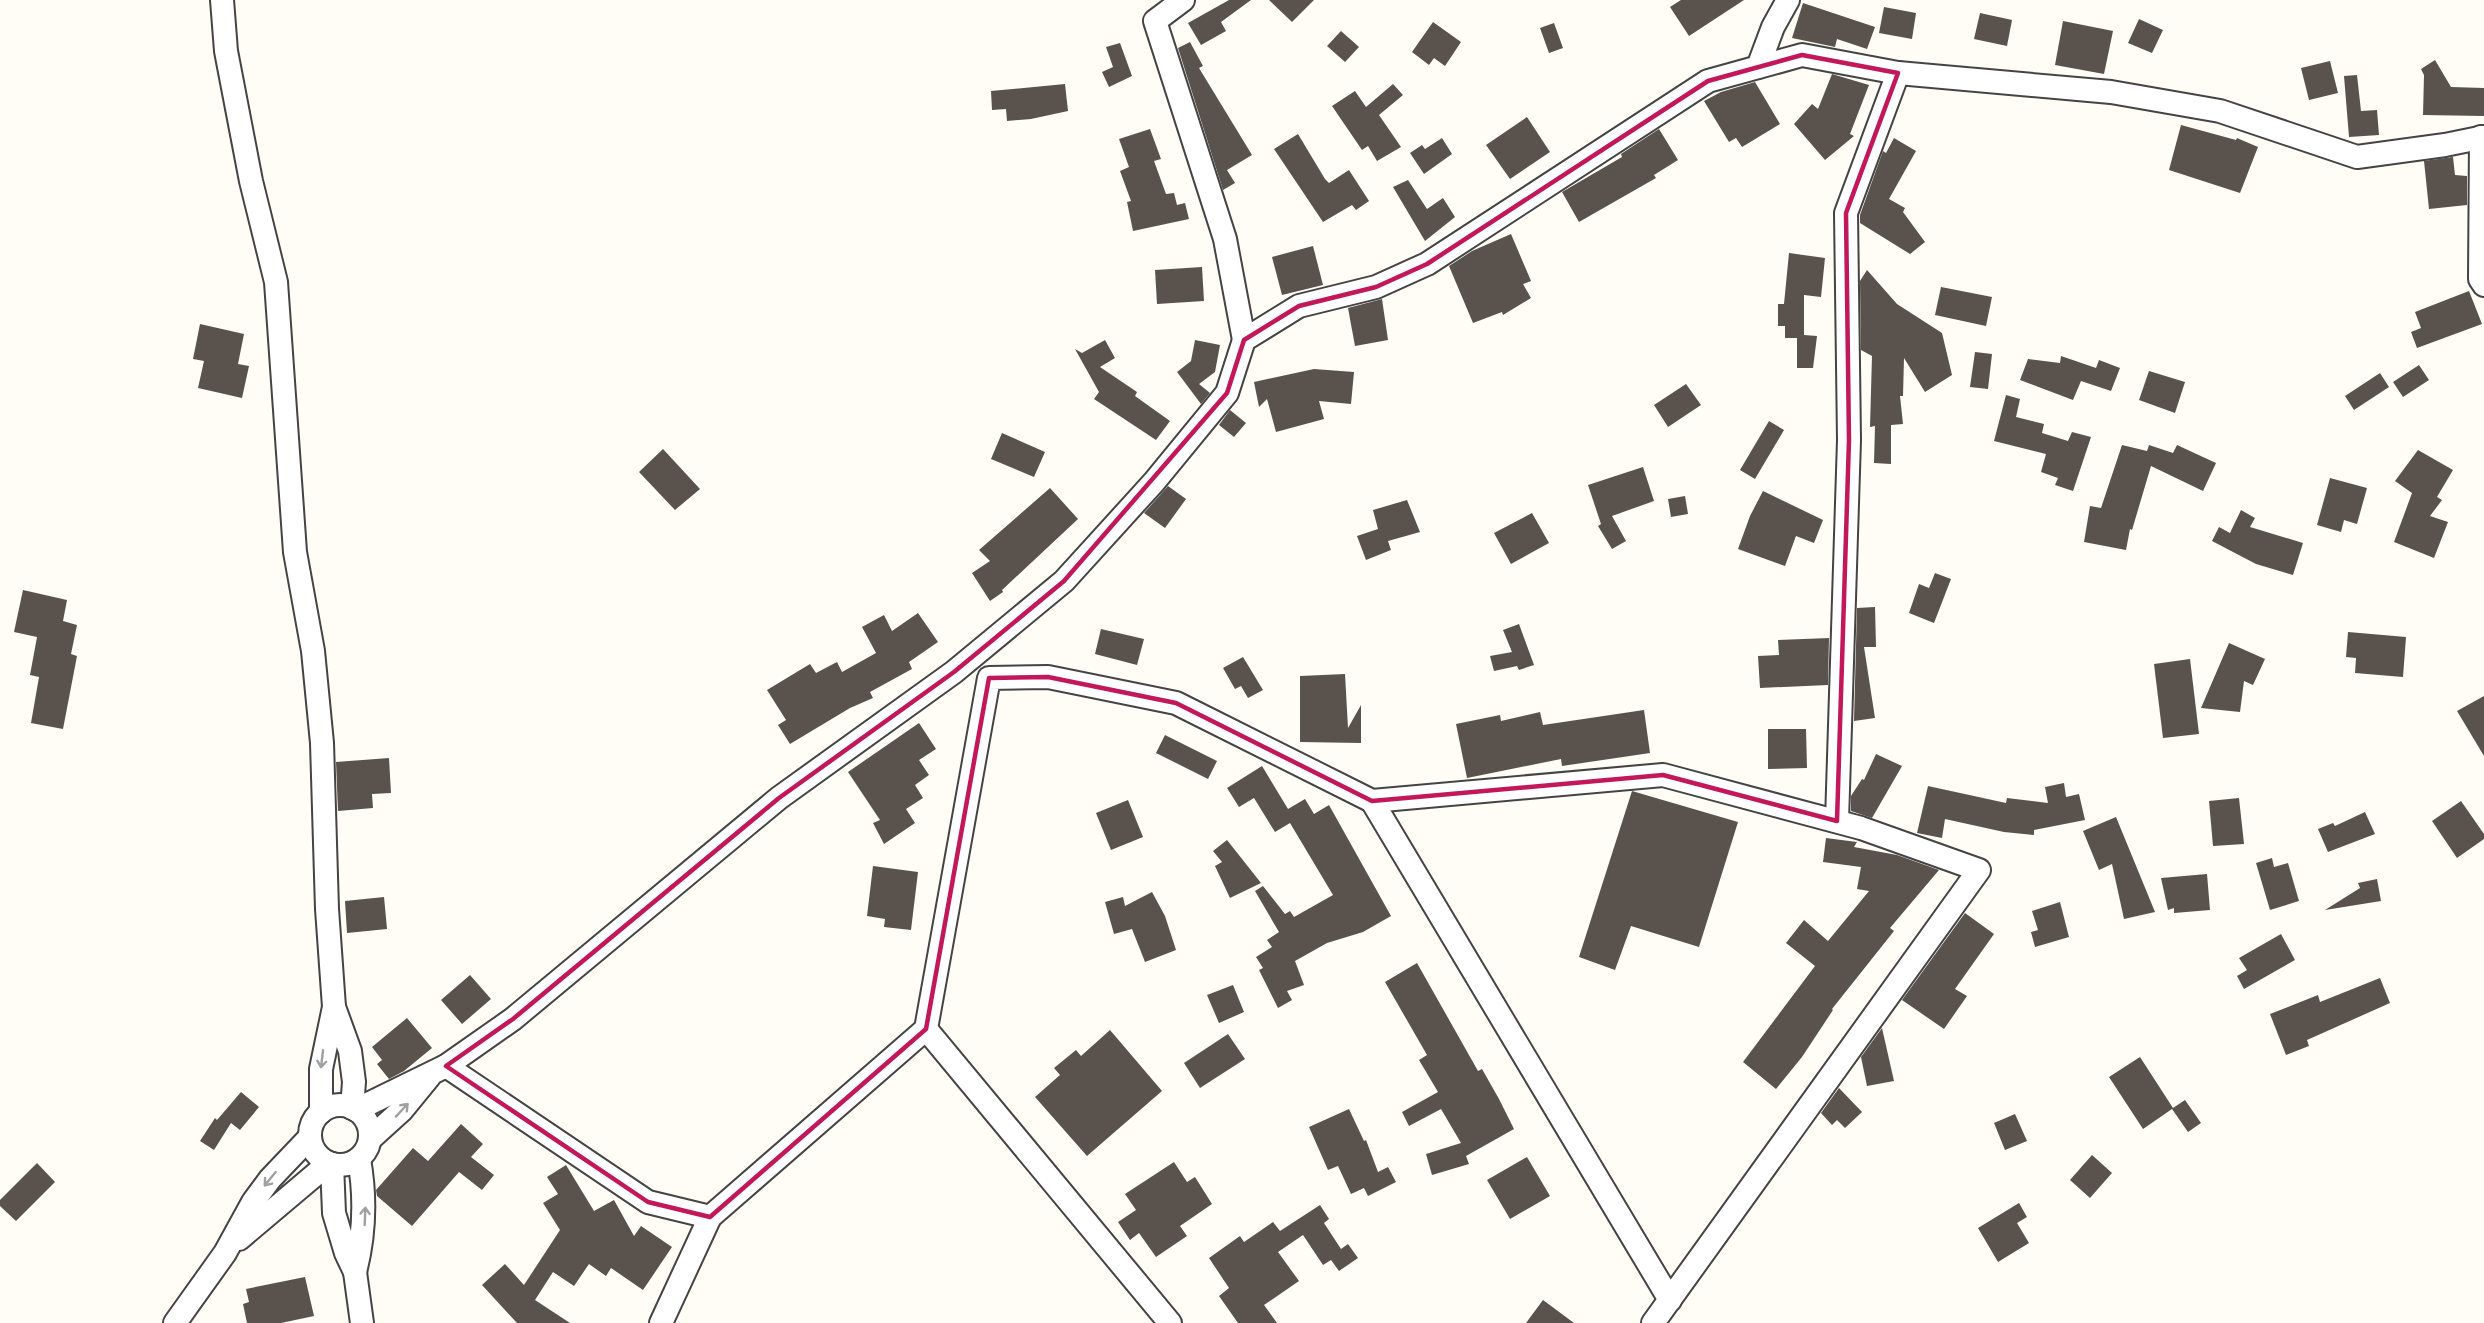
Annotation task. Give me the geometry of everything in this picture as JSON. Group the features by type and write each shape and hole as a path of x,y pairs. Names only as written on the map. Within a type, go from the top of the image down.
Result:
{"street":[{"path":"222,0 226,51 251,181 276,282 295,552 313,651 322,743 327,909 334,1007 350,1051 354,1082 354,1109"},
{"path":"354,1109 438,1071 513,1019 778,798 954,672 1064,581 1154,482 1227,393 1244,340 1225,239 1155,21 1183,0"},
{"path":"1758,67 1773,27 1788,0"},
{"path":"1244,340 1299,306 1376,287 1427,264 1708,81 1802,55 1898,73 2111,92 2220,111 2357,157 2483,137 2480,279 2484,285"},
{"path":"1837,821 1849,440 1846,213 1898,73"},
{"path":"954,672 989,678 1048,677 1176,703 1372,801 1663,775 1837,821 1979,870 1653,1323"},
{"path":"661,1323 710,1217 926,1029 989,678"},
{"path":"1372,801 1670,1300"},
{"path":"321,1112 322,1059 334,1007"},
{"path":"926,1029 1170,1323"},
{"path":"310,1137 317,1154 331,1164 342,1165 364,1149 438,1071"},
{"path":"438,1071 648,1202 710,1217"},
{"path":"354,1082 378,1098"},
{"path":"175,1323 225,1253 253,1202 270,1179 310,1137 315,1119 321,1112 338,1105 354,1109 368,1125 364,1149 364,1227 355,1272"},
{"path":"225,1253 291,1194 331,1164"},
{"path":"331,1164 334,1213 346,1253 355,1272 362,1323"},
{"path":"291,1194 310,1196 334,1213"}],"highlighted area":[{"path":"1802,55 1898,73 1846,213 1849,440 1837,821 1663,775 1372,801 1176,703 1048,677 989,678 926,1029 710,1217 648,1202 446,1066 513,1019 779,798 954,672 1064,581 1227,393 1244,340 1299,306 1376,287 1427,264 1708,81"}],"building":[{"path":"1229,0 1251,0 1221,22 1226,31 1201,45 1188,23"},
{"path":"1269,0 1314,0 1292,22"},
{"path":"1681,0 1744,0 1689,36 1670,7"},
{"path":"1803,3 1875,27 1867,49 1837,39 1835,47 1792,38"},
{"path":"1884,7 1916,13 1912,39 1879,33"},
{"path":"1980,13 2012,20 2007,46 1974,39"},
{"path":"2139,19 2163,30 2152,53 2128,43"},
{"path":"2063,21 2113,31 2104,74 2055,65"},
{"path":"1433,22 1461,42 1445,66 1434,58 1429,65 1412,52"},
{"path":"1554,23 1563,48 1549,53 1540,28"},
{"path":"1341,31 1359,47 1345,62 1327,46"},
{"path":"1190,42 1203,66 1199,68 1252,155 1227,170 1235,183 1223,190 1178,48"},
{"path":"1120,43 1132,76 1109,87 1102,72 1113,67 1106,47"},
{"path":"2435,60 2451,87 2484,88 2484,116 2423,115 2424,75 2421,69"},
{"path":"2330,61 2338,93 2309,100 2301,68"},
{"path":"1832,74 1869,85 1850,134 1854,136 1825,160 1794,124 1812,104 1818,109"},
{"path":"2357,75 2361,111 2377,110 2379,135 2349,137 2344,76"},
{"path":"1755,82 1780,124 1742,147 1736,138 1729,142 1704,101 1721,92"},
{"path":"1065,84 1068,111 1031,119 1007,121 1006,109 992,110 991,91"},
{"path":"1393,84 1403,95 1379,115 1401,147 1377,161 1368,146 1362,150 1332,106 1355,91 1366,107"},
{"path":"1527,117 1550,152 1510,179 1486,145"},
{"path":"2181,125 2236,140 2237,138 2258,147 2240,193 2169,170"},
{"path":"1150,129 1161,159 1154,161 1166,194 1174,193 1177,205 1185,203 1189,219 1133,231 1127,202 1131,201 1120,171 1129,167 1119,139"},
{"path":"1659,129 1678,160 1654,175 1656,178 1579,222 1562,192 1622,157 1621,154"},
{"path":"1298,134 1329,183 1349,170 1369,201 1356,210 1352,205 1323,222 1274,149"},
{"path":"1442,138 1452,154 1424,174 1410,153 1422,145 1425,149"},
{"path":"1894,138 1916,151 1889,199 1905,208 1903,212 1925,242 1910,254 1860,223 1860,215 1883,151 1886,153"},
{"path":"2453,157 2455,175 2467,176 2467,205 2429,209 2424,161"},
{"path":"1408,180 1427,209 1443,198 1455,217 1425,241 1393,187"},
{"path":"1511,234 1531,281 1523,284 1531,298 1503,315 1502,312 1473,323 1449,266 1472,251"},
{"path":"1313,246 1323,285 1282,295 1272,257"},
{"path":"1789,253 1825,258 1821,297 1804,295 1804,335 1817,336 1813,368 1797,368 1797,338 1785,338 1785,326 1778,326 1778,304 1784,304"},
{"path":"1202,267 1204,301 1157,304 1155,270"},
{"path":"1867,270 1897,304 1942,333 1952,375 1925,392 1904,358 1903,396 1900,396 1903,424 1891,425 1891,464 1874,463 1875,426 1870,427 1872,356 1861,350 1860,281"},
{"path":"1941,287 1992,297 1986,326 1935,315"},
{"path":"2469,291 2482,324 2417,348 2411,332 2421,328 2415,312"},
{"path":"1382,299 1388,340 1355,346 1348,308"},
{"path":"200,324 244,334 238,364 249,366 242,398 198,388 204,361 193,359"},
{"path":"1105,340 1115,358 1100,367 1137,392 1135,396 1170,421 1156,440 1094,399 1099,392 1075,349 1082,353"},
{"path":"1195,340 1220,345 1215,372 1199,384 1210,393 1201,404 1177,372 1191,361"},
{"path":"1975,352 1992,354 1988,389 1970,387"},
{"path":"2061,356 2096,368 2099,360 2120,368 2111,391 2081,381 2073,400 2020,380 2028,359 2060,363"},
{"path":"2419,365 2429,380 2403,397 2393,382"},
{"path":"1314,369 1354,372 1351,404 1319,401 1324,419 1276,432 1267,399 1259,407 1254,382"},
{"path":"2149,371 2185,382 2175,413 2139,400"},
{"path":"2380,373 2389,387 2354,410 2345,396"},
{"path":"1686,384 1701,405 1668,427 1654,405"},
{"path":"2006,395 2020,399 2016,417 2044,424 2042,433 2068,441 2072,432 2091,437 2073,491 2055,485 2058,478 2041,472 2046,454 1994,441"},
{"path":"1230,410 1246,423 1234,437 1219,425"},
{"path":"1769,421 1784,430 1755,479 1740,470"},
{"path":"1002,433 1045,452 1034,477 991,459"},
{"path":"2122,445 2147,451 2149,445 2173,453 2177,445 2216,463 2203,491 2151,466 2132,530 2130,529 2126,550 2084,542 2090,506 2101,508"},
{"path":"663,449 700,489 675,510 639,472"},
{"path":"2418,450 2453,470 2437,497 2442,500 2430,516 2448,522 2434,558 2394,542 2412,493 2395,481"},
{"path":"1643,467 1654,501 1612,516 1626,541 1612,549 1598,526 1601,524 1588,485"},
{"path":"2330,478 2367,488 2357,524 2344,520 2341,532 2317,525"},
{"path":"1168,486 1186,499 1165,528 1144,513"},
{"path":"1050,488 1078,519 1002,590 1003,592 990,601 972,573 990,561 979,550"},
{"path":"1763,491 1823,520 1814,543 1796,536 1785,566 1738,549 1750,516"},
{"path":"1685,496 1688,514 1671,517 1668,499"},
{"path":"1407,500 1420,532 1388,541 1391,550 1366,560 1357,536 1378,529 1373,510"},
{"path":"2241,510 2255,518 2250,527 2303,543 2293,575 2256,564 2212,541 2219,527 2230,533"},
{"path":"1532,513 1549,543 1511,564 1494,533"},
{"path":"1935,573 1951,579 1934,623 1909,613 1919,584 1929,588"},
{"path":"23,590 67,600 63,621 77,625 71,654 77,656 63,729 31,723 39,677 30,675 37,637 14,632"},
{"path":"1875,607 1876,647 1864,647 1875,718 1854,721 1857,608"},
{"path":"918,613 938,642 909,662 912,669 870,692 873,698 850,708 790,744 778,725 786,720 767,690 810,664 816,673 837,662 842,672 876,653 862,627 884,615 892,631"},
{"path":"1519,624 1534,665 1519,670 1517,666 1494,671 1490,656 1512,652 1503,630"},
{"path":"1101,629 1144,639 1137,665 1095,654"},
{"path":"2348,632 2406,637 2403,677 2355,673 2356,658 2346,657"},
{"path":"1829,638 1828,685 1760,688 1758,656 1779,655 1778,640"},
{"path":"2229,643 2265,659 2253,685 2244,681 2240,712 2201,708"},
{"path":"1243,657 1263,690 1248,698 1241,686 1235,689 1223,668"},
{"path":"2190,659 2199,734 2163,738 2154,664"},
{"path":"1345,674 1348,728 1361,705 1361,743 1300,742 1300,676"},
{"path":"2484,696 2484,756 2457,711"},
{"path":"1644,710 1650,753 1562,766 1561,759 1467,778 1456,724 1500,715 1501,721 1540,712 1543,725"},
{"path":"919,723 936,749 919,760 929,775 915,785 923,798 906,809 915,823 884,844 873,823 880,820 848,772"},
{"path":"1768,729 1806,729 1807,768 1768,769"},
{"path":"1165,735 1217,761 1208,779 1156,753"},
{"path":"1876,754 1902,766 1872,818 1851,811 1851,796 1862,779 1864,780"},
{"path":"389,758 391,793 372,794 373,808 338,811 336,762"},
{"path":"1262,766 1288,809 1305,799 1314,814 1329,805 1391,916 1363,932 1327,943 1295,961 1304,985 1287,991 1292,1000 1278,1008 1259,970 1263,968 1256,957 1272,947 1267,940 1279,932 1255,891 1263,886 1285,914 1290,911 1294,917 1333,895 1290,823 1275,832 1254,798 1239,807 1227,788"},
{"path":"2064,783 2066,797 2079,794 2085,820 2034,830 2034,835 2004,832 1945,819 1942,838 1917,833 1928,786 2006,803 2007,798 2048,803 2045,787"},
{"path":"1632,791 1738,822 1699,947 1631,926 1615,970 1579,957"},
{"path":"2239,798 2244,844 2213,846 2209,801"},
{"path":"1128,800 1143,837 1111,850 1096,813"},
{"path":"2461,801 2484,834 2484,839 2457,858 2432,821"},
{"path":"2365,812 2375,834 2328,852 2318,829 2333,823 2335,826"},
{"path":"2116,817 2155,912 2124,919 2112,864 2099,870 2083,831"},
{"path":"1826,838 1857,842 1854,847 1897,855 1939,870 1890,928 1894,931 1832,1009 1802,1057 1776,1089 1743,1062 1815,966 1786,943 1804,920 1828,941 1869,891 1857,889 1861,867 1823,862"},
{"path":"1227,840 1261,883 1230,898 1215,866 1222,862 1213,851"},
{"path":"2272,858 2274,867 2288,863 2299,901 2270,910 2256,863"},
{"path":"873,866 918,872 911,930 884,927 885,919 867,916"},
{"path":"2207,874 2210,910 2174,913 2174,908 2168,910 2161,878"},
{"path":"2377,879 2381,901 2325,910 2360,888 2358,883"},
{"path":"1152,892 1165,916 1176,950 1145,962 1132,929 1114,934 1105,902 1123,897 1125,906"},
{"path":"384,897 387,929 347,933 345,901"},
{"path":"2060,902 2069,937 2035,947 2031,932 2038,930 2032,911"},
{"path":"1965,913 1994,934 1955,989 1967,996 1944,1029 1902,1000"},
{"path":"2281,934 2295,960 2244,989 2237,976 2247,970 2239,958"},
{"path":"1417,963 1478,1071 1482,1069 1514,1129 1466,1156 1469,1164 1432,1175 1426,1154 1461,1143 1441,1109 1409,1126 1402,1112 1438,1092 1419,1060 1427,1055 1385,982"},
{"path":"470,975 491,999 462,1024 441,1000"},
{"path":"2380,978 2390,1003 2307,1040 2309,1046 2286,1055 2270,1014 2318,995 2320,1002"},
{"path":"1233,985 1244,1012 1219,1023 1207,995"},
{"path":"407,1018 432,1048 404,1071 389,1079 377,1064 382,1060 372,1047"},
{"path":"1882,1028 1894,1081 1867,1086 1861,1057"},
{"path":"1110,1030 1162,1091 1087,1156 1035,1097 1060,1075 1054,1068 1076,1050 1081,1056"},
{"path":"1228,1034 1245,1059 1200,1088 1184,1063"},
{"path":"2140,1057 2173,1108 2185,1100 2201,1123 2188,1132 2172,1109 2143,1129 2109,1077"},
{"path":"1839,1088 1862,1112 1845,1128 1837,1120 1832,1125 1821,1113"},
{"path":"241,1092 259,1107 240,1130 231,1123 214,1150 200,1141 215,1118 217,1120"},
{"path":"1349,1109 1364,1141 1366,1140 1378,1172 1388,1167 1396,1182 1368,1196 1364,1188 1351,1194 1338,1166 1328,1170 1309,1127"},
{"path":"2015,1114 2027,1141 2005,1150 1994,1123"},
{"path":"461,1124 483,1144 471,1157 494,1175 482,1190 459,1172 412,1226 377,1196 376,1190 413,1148 428,1161"},
{"path":"2092,1155 2112,1173 2090,1198 2070,1180"},
{"path":"1527,1157 1550,1196 1510,1219 1487,1180"},
{"path":"1174,1162 1187,1182 1195,1177 1212,1204 1180,1226 1187,1236 1156,1257 1139,1233 1130,1240 1118,1222 1136,1210 1125,1194"},
{"path":"37,1163 55,1182 16,1221 0,1206 0,1200"},
{"path":"566,1165 594,1211 614,1200 634,1236 641,1226 672,1247 643,1290 611,1268 606,1276 589,1264 574,1286 553,1272 535,1300 570,1323 517,1323 482,1285 505,1264 524,1285 560,1230 543,1203 558,1194 547,1177"},
{"path":"2019,1203 2027,1217 2017,1223 2029,1243 1998,1262 1978,1228"},
{"path":"1320,1205 1329,1219 1324,1223 1341,1249 1348,1244 1358,1258 1339,1271 1331,1260 1323,1265 1303,1235 1278,1252 1299,1281 1264,1305 1277,1323 1238,1323 1219,1296 1229,1288 1209,1258 1240,1236 1244,1242 1273,1222 1280,1231"},
{"path":"305,1277 314,1316 281,1323 247,1323 243,1304 249,1302 246,1289"},
{"path":"1543,1300 1574,1323 1526,1323"}]}
